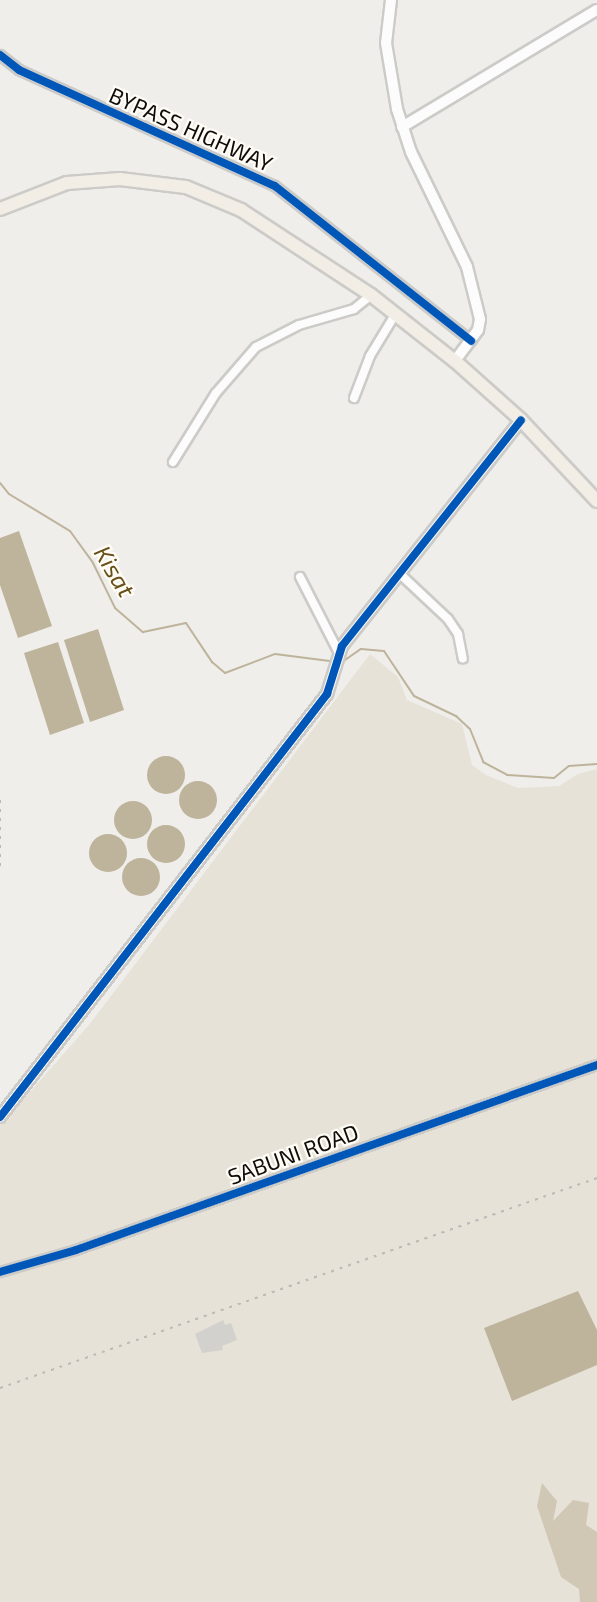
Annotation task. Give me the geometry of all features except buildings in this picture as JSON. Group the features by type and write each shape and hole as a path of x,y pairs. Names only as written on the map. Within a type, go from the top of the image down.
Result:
{"main road":[{"path":"0,209 107,179 160,181 214,197 288,238 396,313 521,420 597,501"},
{"path":"0,217 83,184"}],"street":[{"path":"391,0 386,43 402,127 467,267 480,319 471,340 455,362"},
{"path":"402,127 597,10"},
{"name":"BYPASS HIGHWAY","path":"0,55 30,75 274,186 471,340"},
{"path":"173,462 216,393 256,347 299,325 354,309 371,295"},
{"path":"354,398 370,356 396,313"},
{"path":"0,1117 327,694 339,653 399,573 521,420"},
{"path":"399,573 448,619 458,634 464,659"},
{"path":"300,577 339,653"},
{"name":"SABUNI ROAD","path":"0,1272 76,1250 597,1065"}],"shaded area":[{"path":"19,531 52,626 18,638 0,585 0,538"},
{"path":"98,629 124,710 90,722 64,640"},
{"path":"58,642 84,723 50,735 24,653"},
{"path":"370,654 398,677 407,700 462,724 472,765 486,775 518,788 559,786 578,774 597,769 597,1602 0,1602 0,1126 89,1025"},
{"path":"166,756 179,762 185,775 179,788 166,794 153,788 147,775 153,762"},
{"path":"198,781 211,787 217,800 211,813 198,819 185,813 179,800 185,787"},
{"path":"133,801 146,807 152,820 146,833 133,839 120,833 114,820 120,807"},
{"path":"166,825 179,831 185,844 179,857 166,863 153,857 147,844 153,831"},
{"path":"108,834 121,840 127,853 121,866 108,872 95,866 89,853 95,840"},
{"path":"141,858 154,864 160,877 154,890 141,896 128,890 122,877 128,864"},
{"path":"578,1291 597,1330 597,1365 512,1401 484,1328"},
{"path":"542,1483 557,1501 553,1521 573,1500 589,1503 586,1525 597,1532 597,1602 580,1602 579,1589 561,1577 537,1506"}],"waterway":[{"name":"Kisat","path":"0,483 9,494 70,531 93,563 115,608 143,632 186,623 212,662 225,673 275,654 330,661"},
{"name":"Kisat","path":"345,660 361,649 384,651 414,696 456,716 470,729 483,762 507,775 554,778 569,766 597,764"}],"railway":[{"path":"0,800 0,870"},
{"path":"0,1388 597,1178"}],"cycle path":[{"path":"0,55 19,70 275,186 471,341"},
{"path":"0,1117 327,694 342,646 521,420"},
{"path":"0,1272 76,1250 597,1065"}]}
